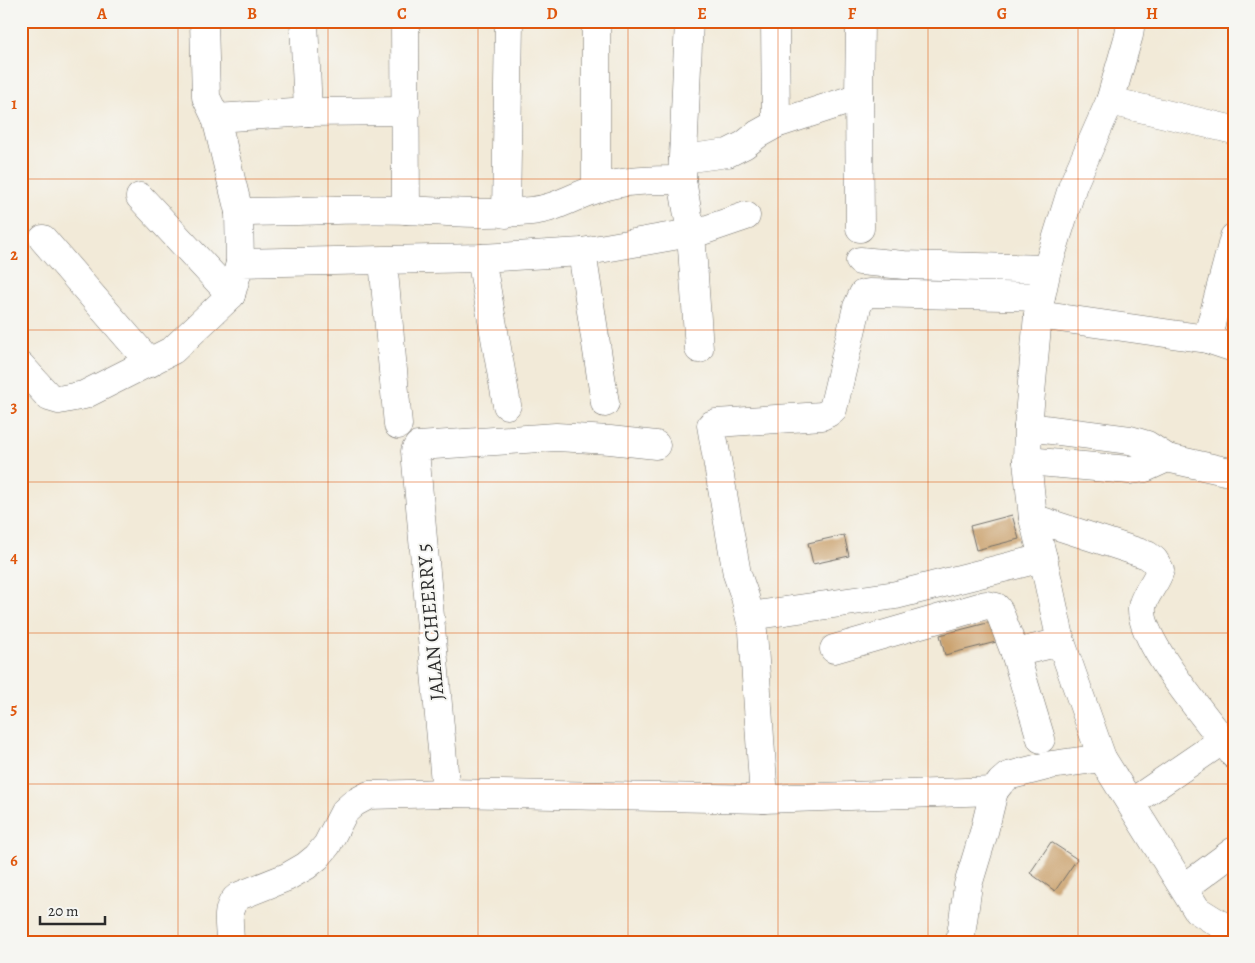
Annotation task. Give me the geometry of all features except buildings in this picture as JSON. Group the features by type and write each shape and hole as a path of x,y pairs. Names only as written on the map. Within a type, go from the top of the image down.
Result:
{"street":[{"path":"21,366 50,397 59,400 84,395 173,350 231,295 240,263 239,212 216,118 206,97 204,21"},
{"path":"304,21 308,112"},
{"path":"405,21 406,210"},
{"path":"506,214 509,21"},
{"path":"596,21 596,188"},
{"path":"689,21 683,170 691,233 699,349"},
{"path":"775,21 776,124"},
{"path":"860,21 860,228"},
{"path":"1131,21 1129,35 1110,101 1073,185 1039,306 1028,427 1027,461 1033,518 1061,642 1102,758 1190,899 1207,942"},
{"path":"239,212 406,210 506,214 541,210 572,200 596,188 644,180 683,170 728,153 776,124 859,97"},
{"path":"1110,101 1234,130"},
{"path":"216,118 308,112 406,111"},
{"path":"140,197 231,295"},
{"path":"240,263 481,258 582,252 702,231 746,216"},
{"path":"1208,339 1234,237"},
{"path":"43,240 150,363"},
{"path":"582,252 605,403"},
{"path":"481,258 507,405"},
{"path":"383,261 398,424"},
{"path":"860,261 904,265 1048,269"},
{"path":"764,799 753,631 737,574 710,428 711,425 716,423 822,416 828,414 832,409 857,308 863,294 869,293 1039,306 1208,339 1234,348"},
{"path":"1028,427 1130,440 1147,445 1167,458 1234,473"},
{"name":"JALAN CHEERRY 5","path":"446,793 415,451 418,446 556,437 656,445"},
{"path":"1027,461 1129,470 1146,468 1167,458"},
{"path":"1033,518 1147,555 1154,560 1160,570 1142,605 1144,624 1150,640 1228,747 1131,804"},
{"path":"750,616 896,595 1043,558"},
{"path":"834,649 986,605 996,608 1002,616 1041,739"},
{"path":"1014,653 1061,642"},
{"path":"960,942 968,885 994,791 1008,776 1051,765 1102,758"},
{"path":"230,942 229,911 233,901 239,896 287,877 317,857 328,845 344,812 354,803 369,796 446,793 764,799 994,791"},
{"path":"1190,899 1234,851"},
{"path":"1190,899 1234,934"}]}
